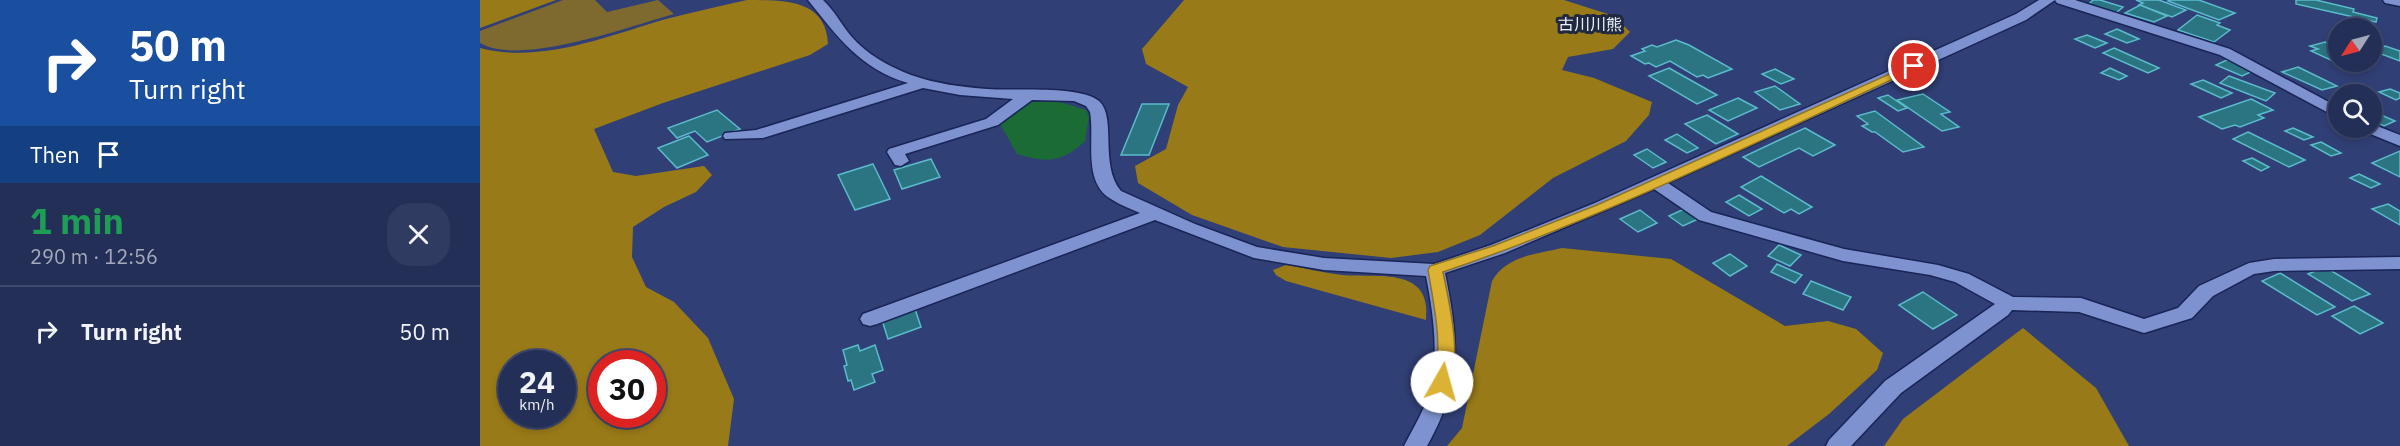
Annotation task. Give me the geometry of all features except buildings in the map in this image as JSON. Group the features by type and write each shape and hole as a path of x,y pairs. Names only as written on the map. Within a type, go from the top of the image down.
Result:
{"street":[{"path":"815,0 824,7 843,36 855,49 877,65 911,82 968,92 1075,96 1087,100 1096,108 1099,117 1103,182 1115,195 1254,252 1324,264 1435,270 1508,245 1656,183 2021,17 2048,0"},
{"path":"2062,0 2225,52 2328,108"},
{"path":"2390,0 2400,2"},
{"path":"731,136 757,135 921,84"},
{"path":"901,161 895,152 992,122 1030,94"},
{"path":"2382,133 2400,141"},
{"path":"1656,183 1705,216 1843,255 1930,269 1962,278 2007,302 2020,305 2081,305 2144,326 2185,312 2206,291 2226,278 2249,269 2274,265 2400,263"},
{"path":"870,319 1157,213"},
{"path":"1415,446 1429,426 1438,401 1447,362 1443,311 1435,270"},
{"path":"1837,446 1893,387 2001,310 2007,302"}],"shaded area":[{"path":"480,0 556,0 480,28"},
{"path":"563,0 595,0 607,12 658,0 674,14 604,35 548,48 498,49 480,43 480,31"},
{"path":"747,0 776,1 789,2 812,11 826,29 828,44 810,55 663,103 594,129 613,172 636,176 704,166 712,175 696,192 664,207 633,227 632,257 646,287 674,302 708,338 734,399 728,446 480,446 480,48 526,53 550,50 597,40 666,19"},
{"path":"1184,0 1564,0 1614,16 1630,32 1613,49 1568,57 1562,70 1594,78 1652,102 1649,115 1626,141 1553,178 1480,235 1438,252 1391,258 1283,247 1192,215 1138,183 1135,166 1166,149 1178,105 1188,87 1146,64 1142,49"},
{"path":"1029,102 1060,102 1086,110 1089,117 1085,141 1069,154 1053,159 1037,159 1017,154 999,122"},
{"path":"1562,248 1671,259 1785,326 1828,321 1856,329 1883,353 1877,370 1829,414 1787,446 1447,446 1462,428 1492,281 1505,266 1513,261 1532,254"},
{"path":"1286,265 1342,275 1400,278 1412,283 1420,291 1426,303 1426,320 1286,281 1276,275 1273,270"},
{"path":"2023,328 2096,388 2129,446 1884,446 1903,419"}],"district":[{"name":"古川川熊","path":"1590,24"}],"route":[{"path":"1442,382 1447,362 1443,311 1435,270 1498,249 1601,207 1914,66"}]}
